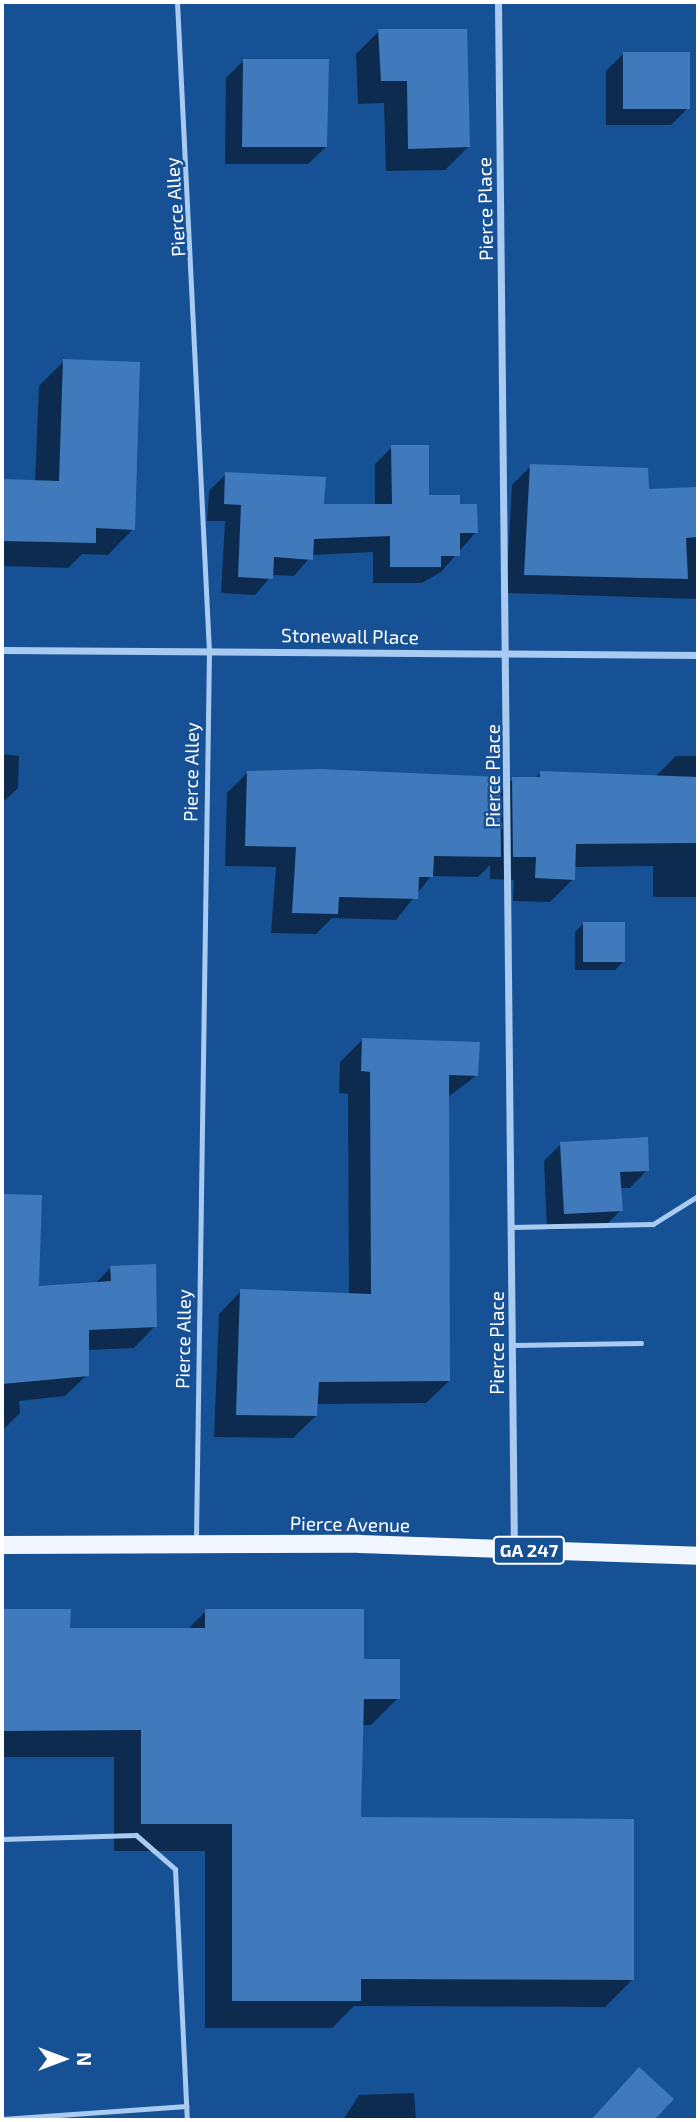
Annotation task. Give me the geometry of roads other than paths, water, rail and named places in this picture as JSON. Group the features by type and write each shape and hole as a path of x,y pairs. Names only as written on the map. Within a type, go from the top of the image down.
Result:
{"main road":[{"name":"Pierce Avenue","path":"2,1545 196,1544 514,1549 698,1556"}],"street":[{"name":"Pierce Place","path":"498,2 508,654 514,1549"},
{"name":"Stonewall Place","path":"2,650 698,655"}],"lane":[{"name":"Pierce Alley","path":"177,2 209,651 196,1544"},
{"path":"512,1227 653,1224 698,1196"},
{"path":"513,1345 641,1343"},
{"path":"2,1839 136,1835 175,1869 187,2120"},
{"path":"2,2119 187,2106"}]}
